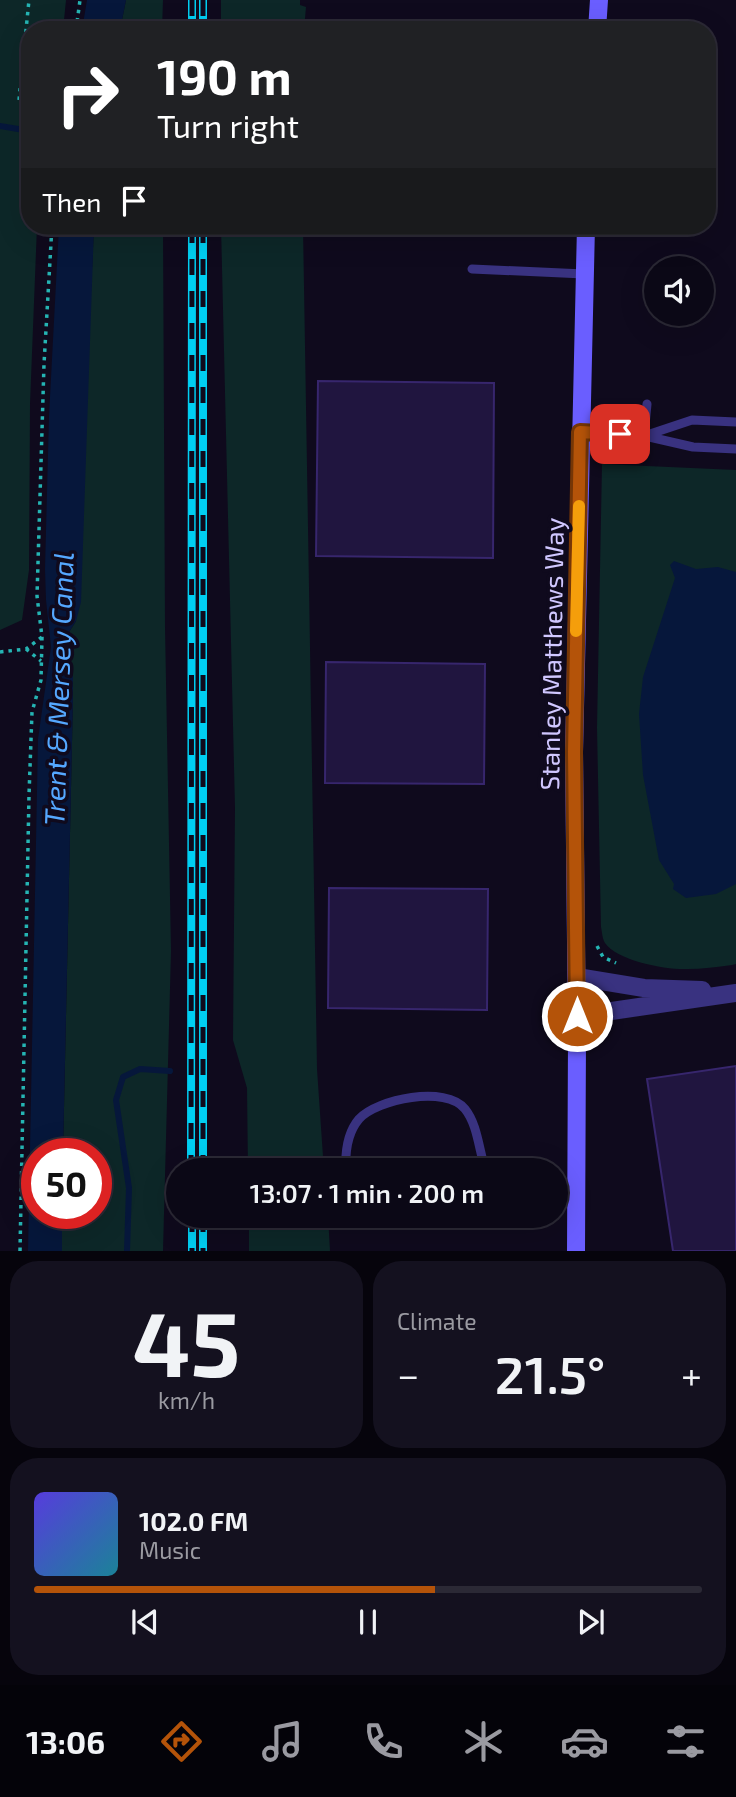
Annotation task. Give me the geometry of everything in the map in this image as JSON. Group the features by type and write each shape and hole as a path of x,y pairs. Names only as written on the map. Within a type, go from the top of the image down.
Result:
{"main road":[{"path":"597,21 598,0"},
{"name":"Stanley Matthews Way","path":"576,1251 574,752 586,235"}],"street":[{"path":"577,977 644,988 736,992"},
{"path":"577,1016 736,992"}],"lane":[{"path":"472,269 584,274"},
{"path":"644,436 647,404"},
{"path":"644,436 692,420 736,422"},
{"path":"580,432 644,436 693,447 736,449"},
{"path":"345,1158 351,1130 364,1114 393,1100 437,1096 450,1099 464,1108 471,1120 482,1158"},
{"path":"568,1198 577,1198"}],"path":[{"path":"27,21 29,0"},
{"path":"77,21 80,0"},
{"path":"19,100 21,80"},
{"path":"20,1251 29,795 32,712 41,680 42,637 37,596 44,364 51,235"},
{"path":"0,652 26,649 42,637"},
{"path":"26,649 41,661"},
{"path":"596,938 597,948 603,957 623,966"}],"green space":[{"path":"0,0 66,0 64,21 21,21 21,235 37,235 30,404 29,570 22,620 0,630"},
{"path":"126,0 163,0 162,21 122,21"},
{"path":"221,0 300,0 300,5 306,7 305,21 221,21"},
{"path":"94,235 163,235 165,627 171,951 163,1251 62,1251 62,1229 112,1229 112,1138 63,1138 73,676 63,654 64,640 76,621"},
{"path":"221,235 303,235 317,1069 323,1158 248,1158 247,1088 233,1040 235,808"},
{"path":"602,464 736,470 736,964 693,969 655,966 620,955 603,939 597,728"},
{"path":"249,1228 329,1228 330,1251 249,1251"}],"water":[{"path":"87,0 126,0 122,21 84,21"},
{"name":"Trent & Mersey Canal","path":"59,235 94,235 81,602 76,621 64,640 63,654 73,676 63,1138 30,1138 38,739 51,647 45,569 49,416"},
{"path":"674,561 696,569 718,567 736,572 736,884 716,894 686,898 673,889 674,884 659,860 643,775 639,714 643,677 675,578 670,565"},
{"path":"28,1229 62,1229 62,1251 28,1251"}],"building":[{"path":"318,381 494,383 493,558 316,556"},
{"path":"326,662 485,664 484,784 325,783"},
{"path":"329,888 488,889 487,1010 328,1008"},
{"path":"736,1066 736,1251 673,1251 647,1079"}],"waterway":[{"path":"0,126 21,130"},
{"path":"127,1251 129,1188 116,1100 123,1077 140,1069 170,1071"}],"railway":[{"path":"192,0 192,21"},
{"path":"203,0 203,21"},
{"path":"191,1158 192,235"},
{"path":"203,235 203,1158"},
{"path":"192,1228 192,1251"},
{"path":"203,1228 203,1251"}],"slow traffic":[{"path":"576,631 579,506"}],"route":[{"path":"577,1016 574,752 580,432 620,434"}]}
